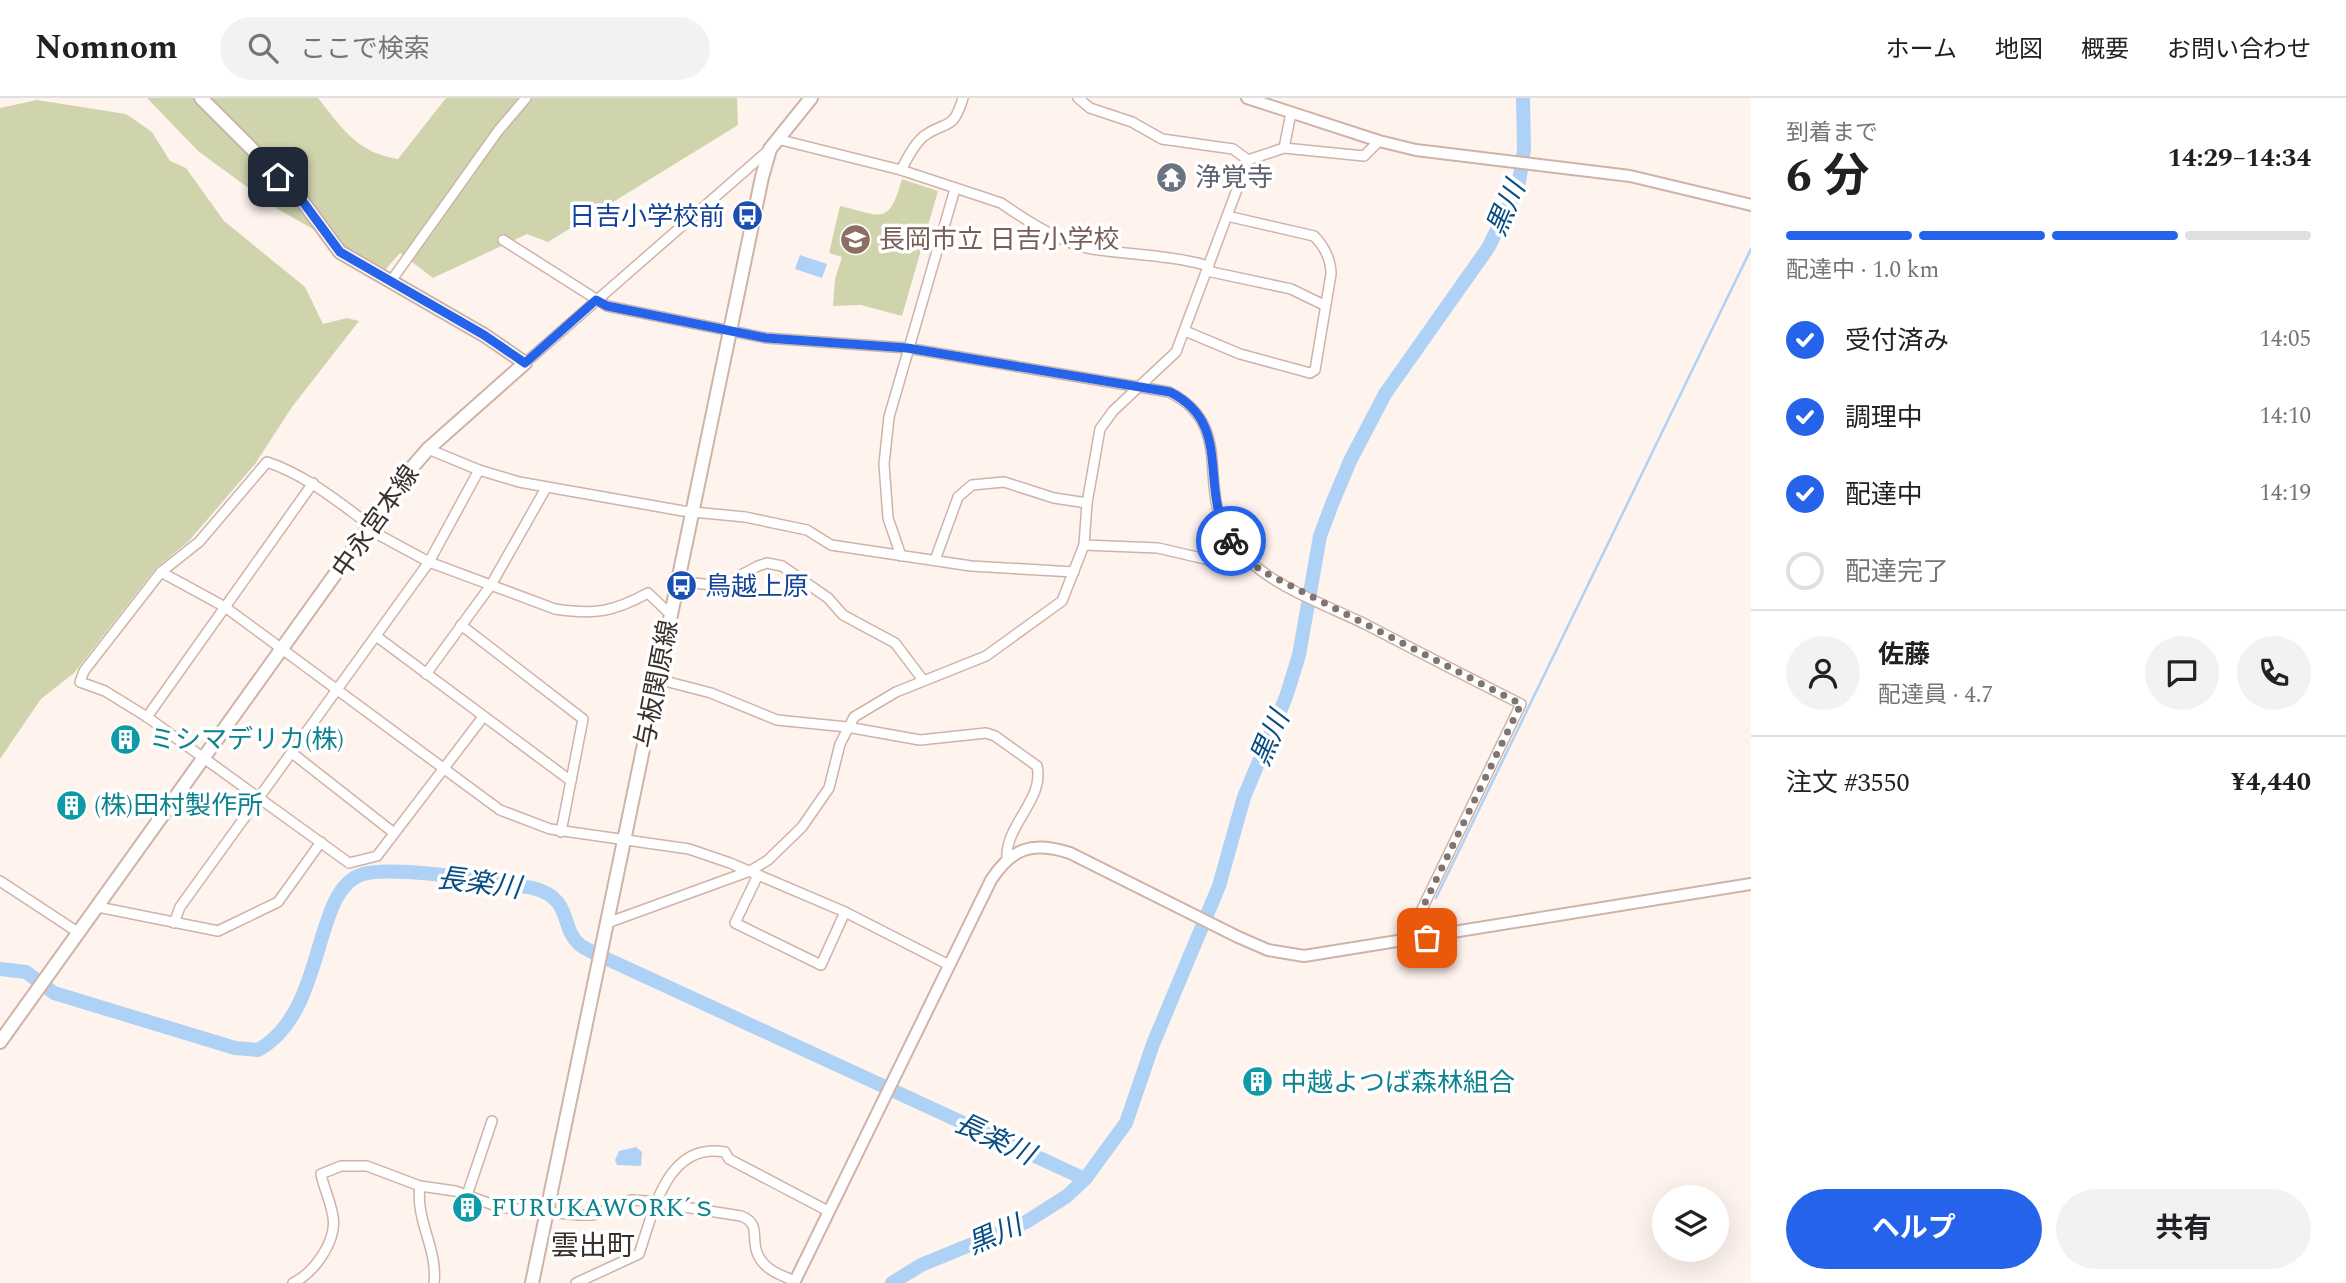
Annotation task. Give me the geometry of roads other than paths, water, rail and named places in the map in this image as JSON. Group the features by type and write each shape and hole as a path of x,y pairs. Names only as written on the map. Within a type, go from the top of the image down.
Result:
{"main road":[{"path":"201,98 298,195 335,248 484,335 525,363"},
{"name":"与板関原線","path":"532,1283 670,614 774,144 811,98"},
{"name":"中永宮本線","path":"0,1042 428,449 525,363"}],"street":[{"path":"391,281 498,131 526,98"},
{"path":"901,170 920,139 944,128 954,119 963,98"},
{"path":"1078,98 1090,108 1132,122 1162,139 1233,149 1248,160"},
{"path":"1247,98 1379,141 1446,156 1630,176 1751,205"},
{"path":"1284,148 1291,113"},
{"path":"1248,160 1284,148 1364,156 1379,141"},
{"path":"525,363 774,144 901,170 1001,203 1014,214 1079,246 1163,256 1291,289 1324,305"},
{"path":"607,923 754,873 802,827 829,788 847,727 867,707 923,680 986,656 1051,611 1068,592 1084,545 1087,503 1100,429 1113,411 1172,358 1185,331 1248,160"},
{"path":"901,556 888,518 884,464 889,417 955,188"},
{"path":"1185,331 1240,354 1310,373 1315,370 1331,267 1314,236 1227,216"},
{"path":"503,240 607,306 766,338 907,348 1170,392 1183,399 1202,418 1212,444 1216,507 1226,531 1239,551 1260,570 1521,704 1422,909 1427,938"},
{"path":"428,449 479,470 546,488 758,520 807,530 831,545 971,566 1074,572"},
{"path":"483,717 377,856 349,863 147,717 106,691 80,682 84,671 162,572 199,542 267,462 288,469 313,484 370,527 429,562 555,609 573,612 621,609 648,593 670,614"},
{"path":"174,923 176,913 429,562 479,470"},
{"path":"935,559 958,497 972,485 1004,482 1054,498 1087,503"},
{"path":"147,717 313,484"},
{"path":"426,674 491,585 546,488"},
{"path":"1084,545 1158,548 1218,562 1239,551"},
{"path":"678,581 720,586 767,563 782,566 828,598 844,615 895,643 923,680"},
{"path":"162,572 225,607 338,689 442,770 500,810 561,832 689,849 845,912 949,965"},
{"path":"461,625 583,719 561,832"},
{"path":"376,636 571,781"},
{"path":"657,679 711,693 777,720 847,727 920,740 986,733 995,736 1037,766 1039,778 1007,842 1007,858"},
{"path":"292,753 394,833"},
{"path":"98,907 218,931 255,915 284,896 321,842"},
{"path":"293,1283 307,1281 333,1230 333,1217 321,1174 341,1166 367,1166 420,1186 467,1195 499,1207 593,1215 631,1200 714,1210 748,1218 755,1229 755,1247 760,1258 771,1271 794,1282 991,880 1007,858 1033,848 1060,850 1268,950 1304,956 1751,884"},
{"path":"754,873 735,923 821,965 845,912"},
{"path":"0,881 79,933"},
{"path":"467,1195 492,1121"},
{"path":"576,1283 639,1254 662,1186 675,1168 691,1157 717,1151 725,1152 729,1159 828,1211"},
{"path":"420,1186 419,1207 435,1262 434,1283"}],"water":[{"path":"800,255 827,264 822,278 795,269"},
{"path":"636,1147 642,1152 641,1166 617,1165 615,1160 619,1151"}],"waterway":[{"name":"黒川","path":"892,1283 921,1265 1026,1222 1067,1196 1085,1179 1126,1123 1153,1044 1219,886 1244,797 1286,697 1299,655 1320,536 1332,504 1350,461 1385,394 1488,248 1518,188 1524,150 1523,98"},
{"path":"1436,898 1751,249"},
{"name":"長楽川","path":"0,969 26,972 54,993 235,1048 258,1050 280,1032 297,1008 334,902 346,884 363,874 399,872 533,888 555,899 574,938 589,950 1085,1179"}],"place":[{"name":"浄覚寺","path":"1172,177"},
{"name":"日吉小学校前","path":"748,216"},
{"name":"長岡市立 日吉小学校","path":"856,239"},
{"name":"鳥越上原","path":"682,586"},
{"name":"ミシマデリカ(株)","path":"126,739"},
{"name":"(株)田村製作所","path":"71,805"},
{"name":"中越よつば森林組合","path":"1258,1082"},
{"name":"FURUKAWORK´ｓ","path":"468,1207"}],"district":[{"name":"雲出町","path":"593,1245"}]}
